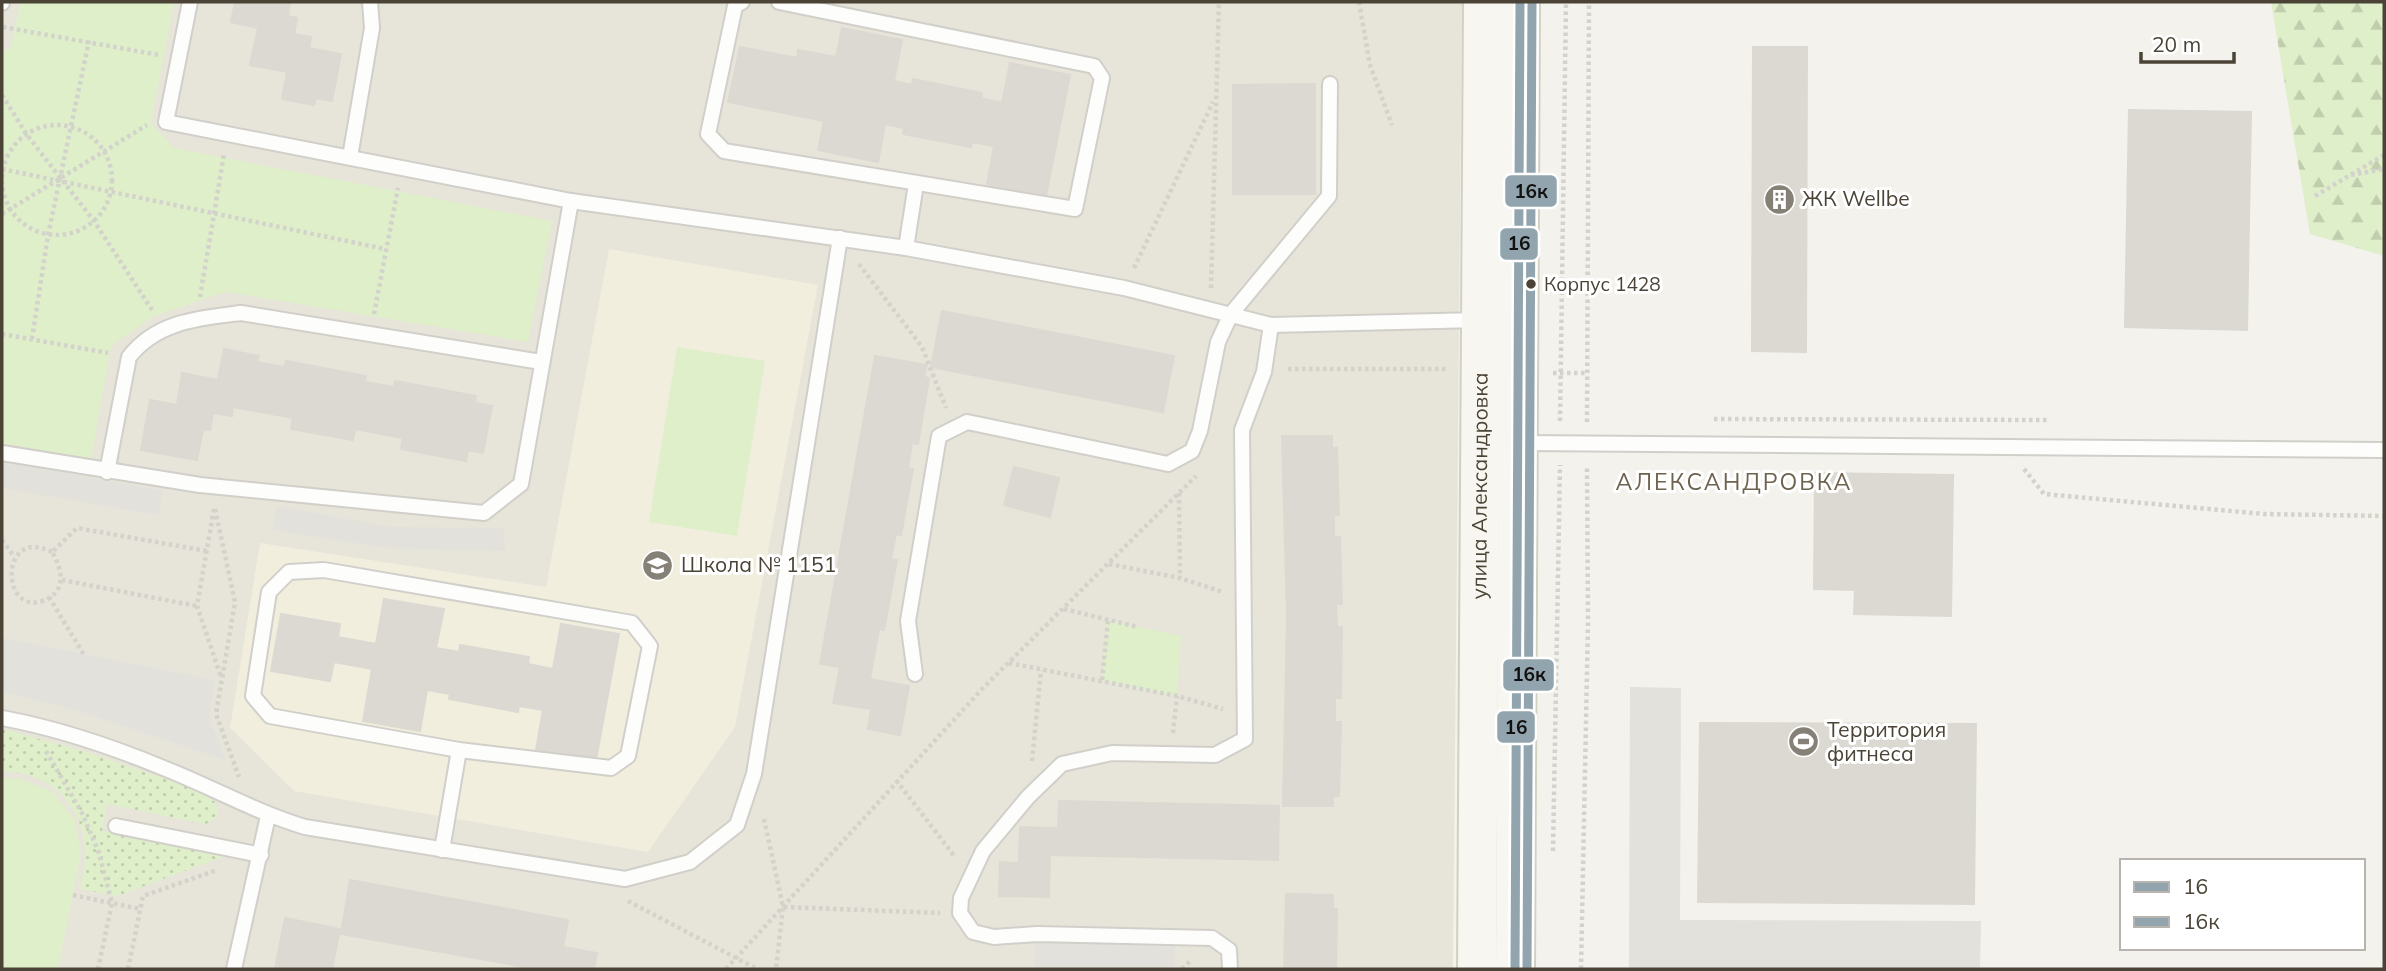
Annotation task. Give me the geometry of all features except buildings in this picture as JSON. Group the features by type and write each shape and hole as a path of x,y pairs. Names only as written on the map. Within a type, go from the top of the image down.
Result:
{"main road":[{"name":"улица Александровка","path":"1477,969 1483,2"},
{"name":"улица Александровка","path":"1515,969 1520,2"}],"lane":[{"path":"190,2 166,122 571,201 906,248 1124,288 1271,325 1482,320"},
{"path":"350,158 372,28 370,2"},
{"path":"742,2 735,6 708,134 723,151 1075,209 1102,78 1094,66 779,2"},
{"path":"915,674 908,621 939,436 967,422 1168,464 1192,452 1218,342 1231,313 1329,196 1330,84"},
{"path":"906,248 916,184"},
{"path":"2,453 200,485 484,513 520,484 571,201"},
{"path":"2,718 29,723 161,767 268,816 305,827 625,879 690,862 737,825 754,774 840,238"},
{"path":"107,472 130,357 141,342 164,328 196,319 241,313 371,332 541,362"},
{"path":"1230,969 1229,950 1212,938 1037,934 994,937 973,932 960,913 961,898 983,851 1028,797 1062,764 1112,753 1170,752 1215,755 1245,739 1242,430 1264,372 1271,325"},
{"path":"1516,443 2384,450"},
{"path":"324,570 632,623 650,646 628,756 611,768 459,750 270,716 253,696 269,592 289,572 324,570"},
{"path":"442,850 459,750"},
{"path":"221,969 235,965 268,816"},
{"path":"117,826 261,855"}],"path":[{"path":"1211,309 1215,98 1220,2"},
{"path":"1359,2 1370,65 1392,125"},
{"path":"1553,859 1566,2"},
{"path":"1581,969 1588,623 1589,2"},
{"path":"2,27 179,58"},
{"path":"32,339 48,235 89,41"},
{"path":"2,95 27,135 94,221 164,328"},
{"path":"1124,288 1215,98"},
{"path":"2,214 168,112"},
{"path":"53,126 71,127 89,135 103,150 109,163 111,190 102,212 94,221 66,235 48,235 33,230 10,209 2,183 3,169 9,154 27,135 53,126"},
{"path":"196,319 227,135"},
{"path":"2315,196 2384,155"},
{"path":"3,169 385,249"},
{"path":"371,332 402,169"},
{"path":"2344,177 2384,169"},
{"path":"840,238 922,347 954,428"},
{"path":"2,334 130,357"},
{"path":"1282,377 1289,367 1443,369"},
{"path":"1587,419 1601,419"},
{"path":"1710,419 2049,420"},
{"path":"1997,420 2005,445 2044,494 2264,514 2384,516"},
{"path":"726,969 896,780 1197,475"},
{"path":"1179,493 1180,579"},
{"path":"222,680 197,606 214,505 235,602 222,680 216,714 249,806"},
{"path":"52,552 77,528 207,551"},
{"path":"2,540 13,555"},
{"path":"39,546 52,552 59,564 62,580 56,593 29,603 16,596 7,585 5,571 13,555 24,548 39,546"},
{"path":"1108,563 1180,579 1243,598"},
{"path":"62,580 197,606"},
{"path":"49,597 85,655"},
{"path":"1063,608 1138,627"},
{"path":"1102,680 1108,621"},
{"path":"1009,663 1177,696 1244,715"},
{"path":"1028,797 1041,670"},
{"path":"1170,752 1177,696"},
{"path":"29,723 82,813 99,853 111,903 98,969 102,969"},
{"path":"754,774 783,907 776,969"},
{"path":"896,780 970,877"},
{"path":"128,969 143,896 261,855"},
{"path":"73,895 140,909"},
{"path":"619,896 757,969"},
{"path":"783,907 960,913"}],"shaded area":[{"path":"2,2 1462,2 1453,969 2,969"},
{"name":"Школа № 1151","path":"609,249 818,285 735,727 648,852 294,791 230,728 260,543 546,587"},
{"path":"2,461 162,491 159,515 2,488"},
{"path":"277,506 389,527 503,528 505,551 388,548 273,530"},
{"path":"2,638 215,680 209,717 226,760 72,709 2,692"},
{"path":"1630,687 1681,688 1680,920 1981,921 1980,969 1629,969"},
{"path":"1035,942 1175,943 1175,967 1035,967"}],"green space":[{"path":"20,2 174,2 151,123 174,148 552,221 528,342 225,292 152,317 111,346 91,459 2,443 2,51 11,48"},
{"path":"2271,2 2384,2 2384,256 2310,234"},
{"path":"677,347 765,361 737,536 649,522"},
{"path":"1108,621 1181,636 1177,696 1102,680"},
{"path":"2,729 87,752 203,792 216,803 218,816 206,824 107,804 102,831 225,856 117,896 80,889 85,856 84,838 72,807 50,785 19,773 2,771"},
{"path":"2,778 21,779 53,792 75,820 81,854 58,969 2,969"}],"transit line":[{"name":"16","path":"1515,969 1520,2"},
{"name":"16к","path":"1527,969 1532,2"}],"place":[{"name":"ЖК Wellbe","path":"1779,199"},
{"name":"Корпус 1428","path":"1531,284"},
{"name":"Школа № 1151","path":"658,565"},
{"name":"Территория фитнеса","path":"1804,742"}],"district":[{"name":"АЛЕКСАНДРОВКА","path":"1734,482"}]}
